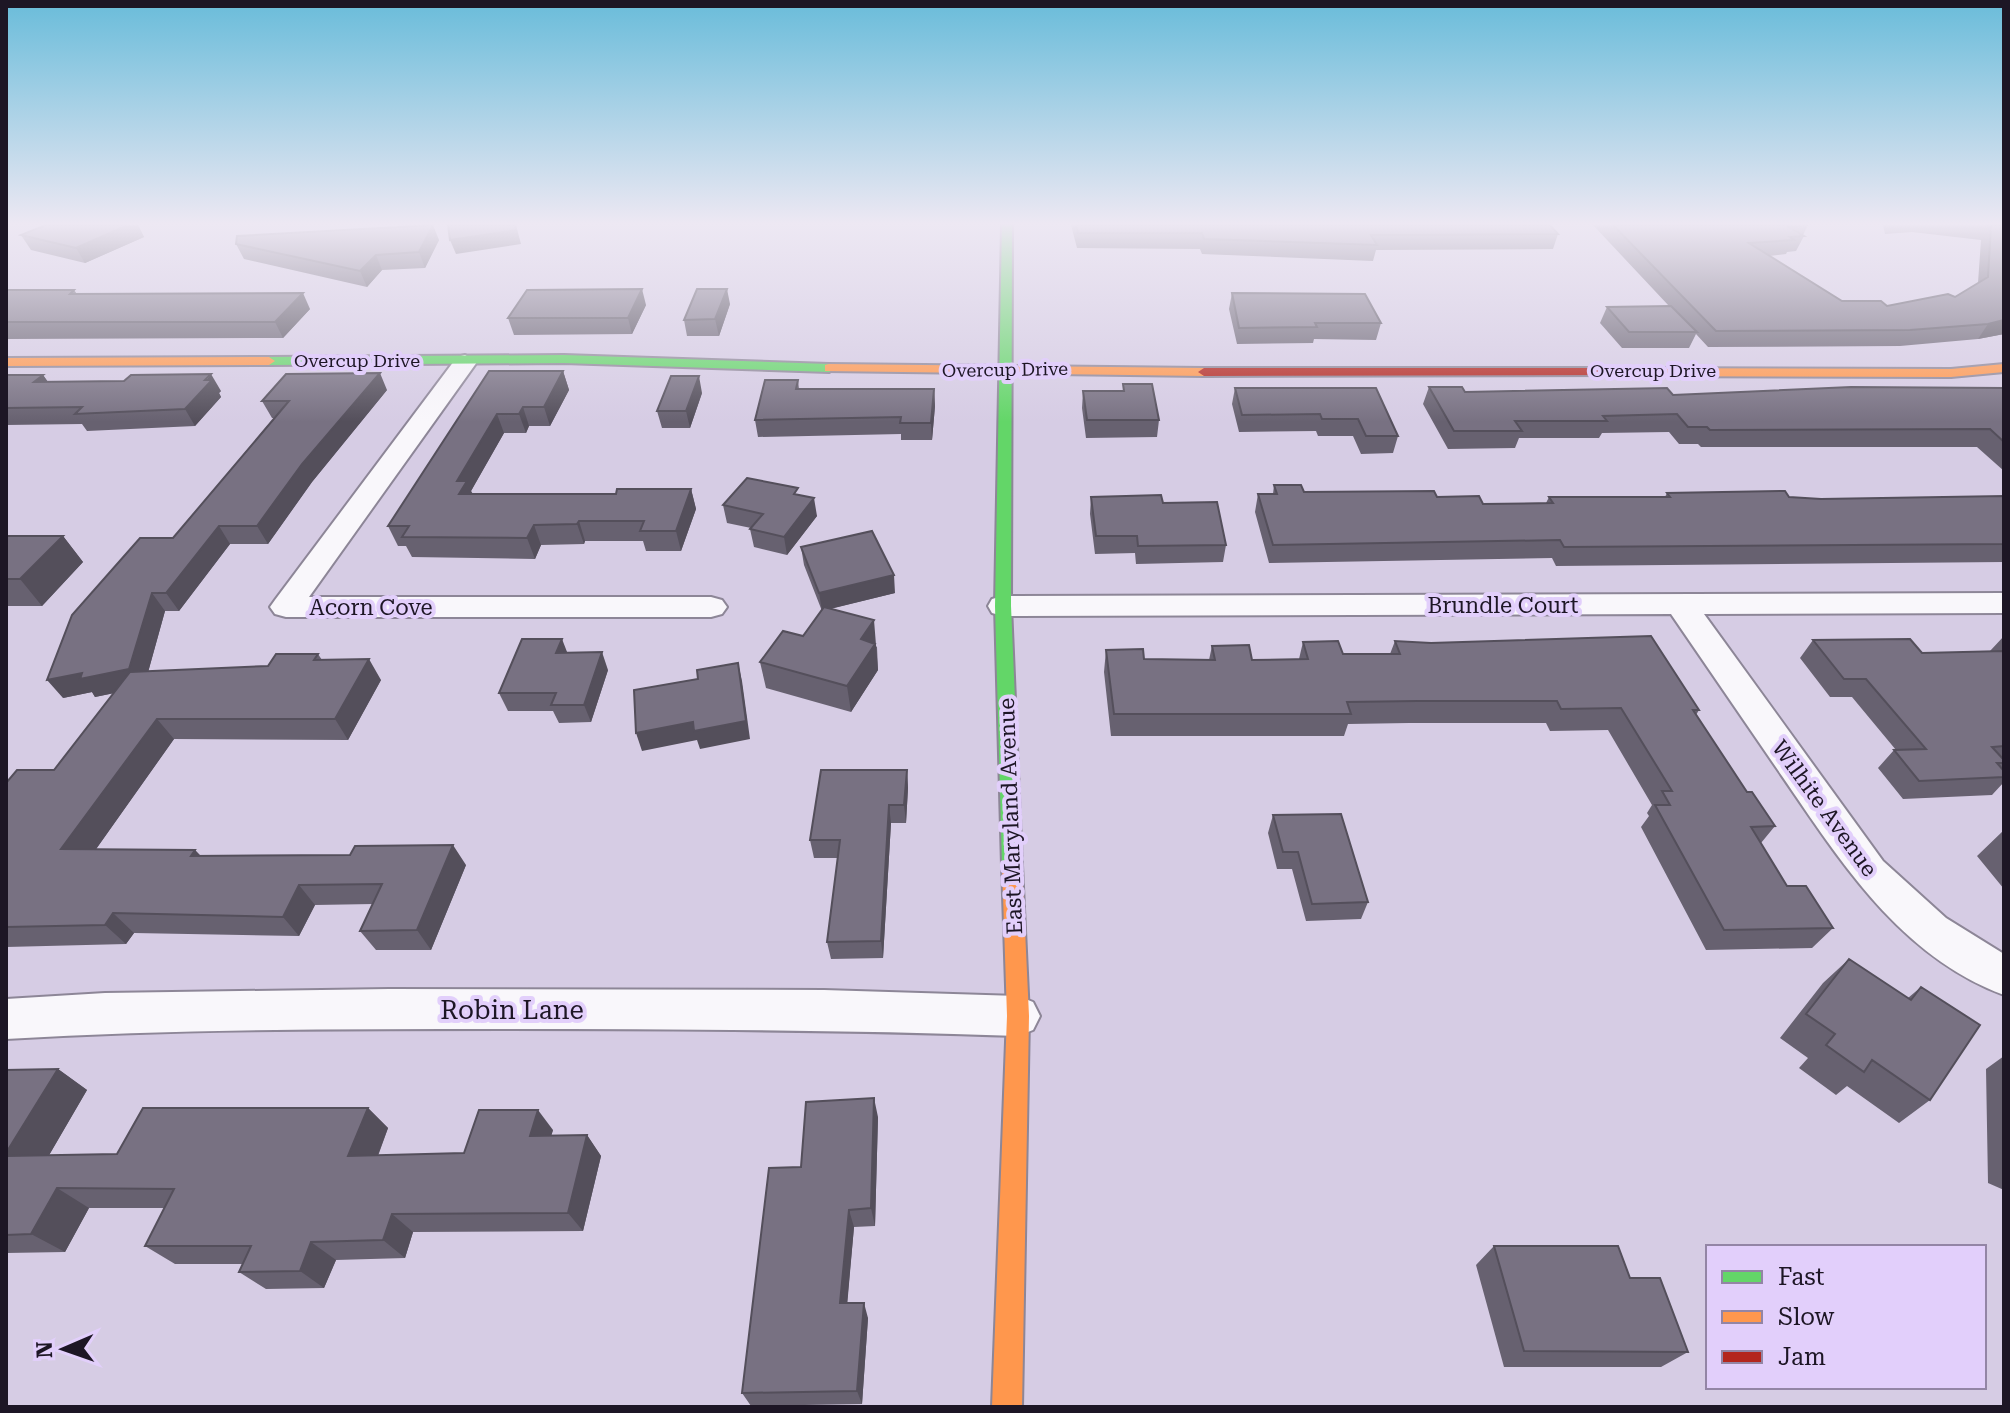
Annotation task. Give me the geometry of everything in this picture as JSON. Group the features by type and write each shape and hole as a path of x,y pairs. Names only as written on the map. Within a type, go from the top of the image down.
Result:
{"street":[{"name":"East Maryland Avenue","path":"1006,291 1003,606 1018,1016 1007,1407"},
{"name":"Overcup Drive","path":"6,362 634,360 845,369 1951,373 2004,368"},
{"name":"Acorn Cove","path":"465,362 286,607 711,607"},
{"name":"Brundle Court","path":"1003,606 2004,603"},
{"name":"Wilhite Avenue","path":"1681,605 1869,872 1904,909 1949,946 2004,976"},
{"name":"Robin Lane","path":"6,1019 105,1013 389,1009 824,1010 1018,1016"}],"building":[{"path":"6,291 73,291 70,294 303,293 275,322 6,322"},
{"path":"526,291 641,291 628,318 508,318"},
{"path":"696,291 726,291 715,319 684,320"},
{"path":"1677,291 1826,291 1842,301 1881,301 1887,306 1948,294 1955,297 1965,291 2004,291 2004,320 1988,324 1910,330 1716,331"},
{"path":"1232,293 1365,294 1381,323 1239,328"},
{"path":"1671,306 1697,332 1629,332 1607,307"},
{"path":"489,371 563,371 544,407 523,407 519,414 497,414 457,481 467,481 459,494 616,494 617,489 691,489 676,531 640,531 644,521 579,521 577,524 534,525 527,538 402,537 409,526 388,526"},
{"path":"380,373 302,464 257,526 219,526 166,593 152,593 129,669 80,679 82,673 47,680 72,615 140,538 173,538 289,401 262,401 286,374"},
{"path":"211,374 205,380 212,380 185,409 75,414 82,407 6,408 6,375 43,375 34,382 124,381 131,375"},
{"path":"671,376 699,376 686,411 657,411"},
{"path":"765,380 798,380 796,389 934,389 931,423 900,423 901,417 755,420"},
{"path":"1123,384 1152,384 1159,420 1087,420 1083,391 1124,391"},
{"path":"1429,387 1462,387 1465,392 1667,388 1673,395 1851,387 2004,388 2004,442 1990,429 1710,430 1707,427 1688,427 1677,414 1603,416 1607,421 1515,421 1522,431 1454,431"},
{"path":"1235,388 1376,388 1398,436 1366,436 1358,419 1322,419 1320,414 1242,415"},
{"path":"747,478 798,488 794,494 814,498 784,537 750,529 763,514 723,505"},
{"path":"1274,485 1301,485 1304,492 1434,491 1437,497 1479,496 1483,504 1553,503 1549,497 1670,497 1667,493 1785,491 1789,497 1821,499 2004,496 2004,544 1564,547 1560,540 1273,545 1258,494 1277,494"},
{"path":"1161,495 1163,503 1217,502 1226,545 1138,546 1137,536 1096,536 1091,497"},
{"path":"872,531 894,575 819,593 801,547"},
{"path":"6,536 63,536 20,579 6,579"},
{"path":"824,607 874,620 861,639 875,644 847,686 760,662 783,631 803,636"},
{"path":"1651,636 1699,710 1693,710 1747,792 1752,792 1775,826 1751,827 1787,886 1806,886 1833,928 1724,930 1655,805 1670,805 1662,791 1672,791 1621,708 1561,709 1557,701 1417,701 1347,702 1351,714 1114,714 1106,650 1143,649 1144,659 1215,660 1212,646 1249,645 1252,660 1308,659 1303,642 1338,641 1343,654 1400,654 1395,641 1431,643"},
{"path":"522,639 562,639 556,653 602,652 584,705 551,705 556,693 499,693"},
{"path":"1910,639 1922,653 2004,651 2004,746 1992,747 2004,760 2004,763 1997,763 2004,771 2004,777 1919,781 1894,750 1926,749 1866,679 1844,679 1813,640"},
{"path":"276,654 318,654 314,660 369,659 335,719 157,719 61,849 195,850 191,856 350,855 355,846 453,845 417,930 360,931 382,884 299,885 283,917 113,913 105,925 6,927 6,783 17,770 54,770 130,672 268,666"},
{"path":"738,663 746,721 694,731 693,722 636,733 634,690 698,679 697,670"},
{"path":"821,770 907,770 904,805 889,805 881,941 827,942 840,840 810,840"},
{"path":"1341,814 1368,902 1312,904 1298,852 1283,852 1273,815"},
{"path":"1849,959 1911,1000 1921,987 1980,1025 1930,1100 1872,1060 1864,1072 1826,1045 1835,1034 1806,1014"},
{"path":"58,1069 6,1153 6,1070"},
{"path":"874,1098 871,1208 849,1210 840,1303 864,1303 857,1391 742,1393 769,1168 801,1167 806,1102"},
{"path":"143,1108 368,1108 348,1156 464,1153 479,1110 538,1110 530,1136 587,1135 568,1213 392,1214 383,1240 311,1242 300,1271 239,1272 251,1246 145,1246 174,1189 57,1188 31,1234 6,1235 6,1156 117,1154"},
{"path":"1494,1246 1618,1246 1630,1278 1660,1278 1688,1352 1524,1351"}],"traffic: fast":[{"path":"1006,291 1003,606 1012,865"},
{"path":"269,361 564,359 829,368"}],"traffic: slow":[{"path":"6,362 269,361"},
{"path":"829,368 1204,372"},
{"path":"1607,372 1951,373 2004,368"},
{"path":"1007,1407 1018,1016 1012,865"}],"traffic: jam":[{"path":"1204,372 1607,372"}]}
